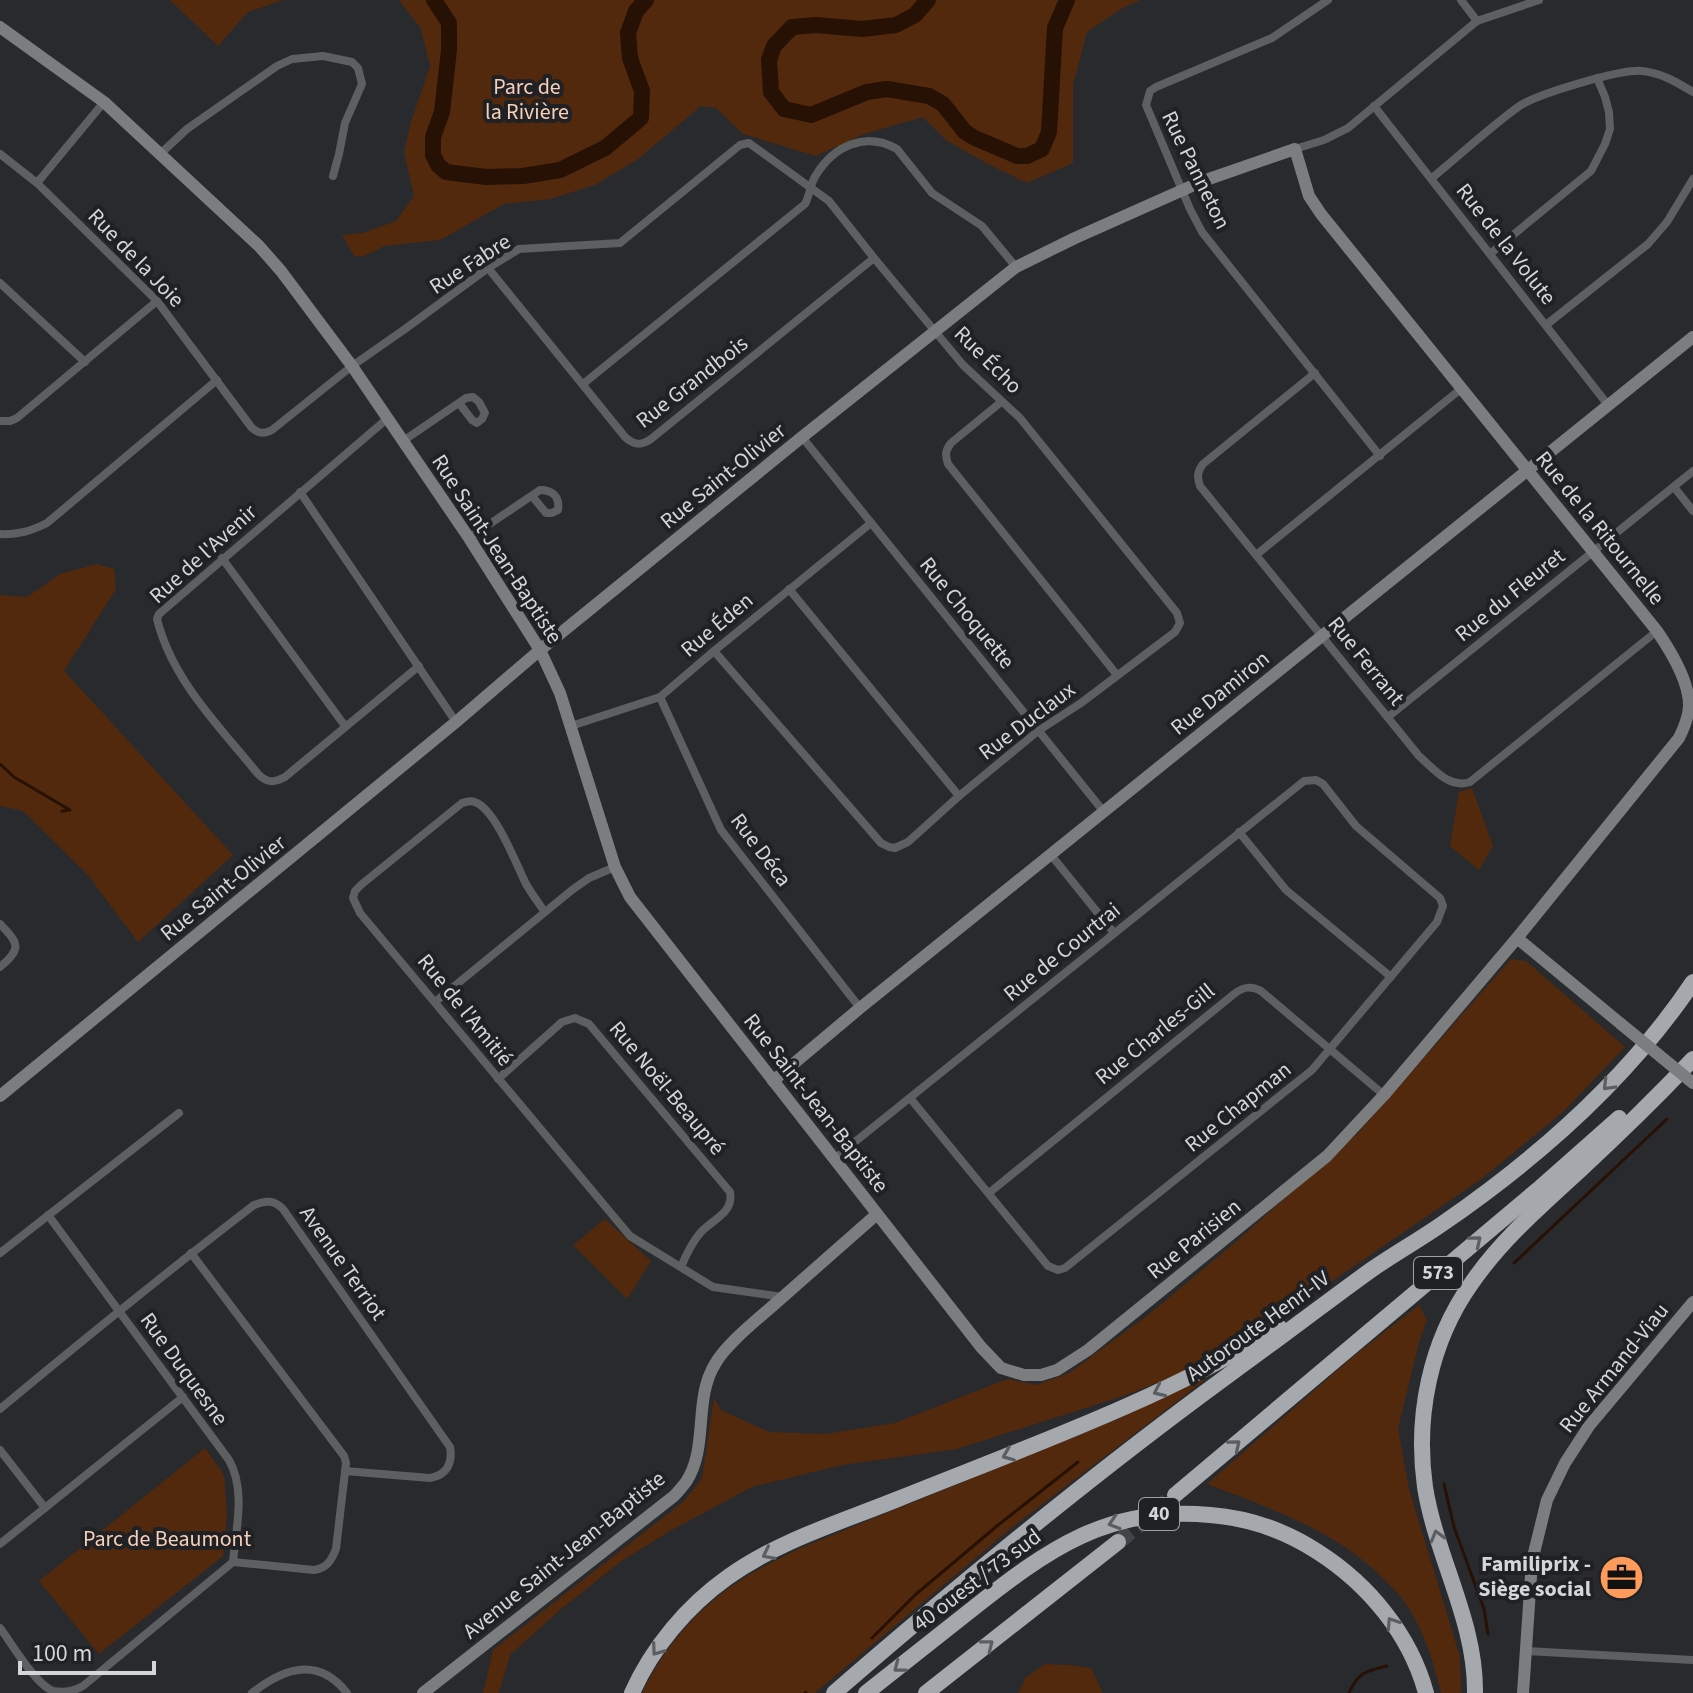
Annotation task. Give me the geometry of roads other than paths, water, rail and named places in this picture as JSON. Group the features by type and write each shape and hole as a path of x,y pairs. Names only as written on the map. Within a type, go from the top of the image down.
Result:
{"highway":[{"name":"Autoroute Henri-IV","path":"834,1693 960,1585 1140,1441 1372,1269 1443,1223 1529,1158 1577,1118 1635,1055 1693,982"},
{"name":"573","path":"1175,1495 1574,1159 1635,1104 1693,1043"},
{"path":"1475,1693 1467,1633 1432,1517 1422,1465 1425,1394 1438,1346 1470,1285 1512,1234 1693,1059"},
{"path":"632,1693 649,1661 688,1611 747,1565 804,1537 1080,1426 1165,1388 1268,1334 1372,1269"},
{"name":"40 ouest / 73 sud","path":"866,1693 1029,1565 1060,1546 1118,1521 1169,1513 1193,1513 1239,1519 1267,1528 1309,1546 1333,1562 1355,1579 1386,1614 1411,1657 1426,1693"},
{"path":"926,1693 1118,1542"}],"street":[{"name":"Rue Panneton","path":"1328,0 1272,38 1156,87 1150,91 1146,105 1202,232 1380,456"},
{"path":"1461,0 1477,21"},
{"name":"Rue Saint-Olivier","path":"0,1096 540,650 1016,267 1183,190 1239,167 1324,140 1348,128 1477,21 1539,0"},
{"name":"Rue Saint-Jean-Baptiste","path":"0,27 104,102 259,246 352,366 469,538 540,650 560,693 615,867 630,897 877,1214"},
{"path":"159,155 187,129 277,66 292,59 323,56 352,62 358,68 362,84 345,123 333,176"},
{"path":"1432,178 1521,105 1597,78 1638,70 1652,72 1666,76 1693,92"},
{"path":"1491,253 1591,171 1610,129 1609,112 1597,78"},
{"path":"37,183 104,102"},
{"name":"Rue de la Volute","path":"1374,106 1608,405"},
{"path":"583,384 800,208 808,199 816,174 836,151 858,142 871,140 890,145 904,157 932,193 982,226 1016,267"},
{"name":"Rue Écho","path":"749,143 829,201 963,365 1020,418 1177,613 1180,623"},
{"name":"Rue Fabre","path":"263,433 272,430 352,366 519,249 620,243 740,145 749,143"},
{"name":"Rue de la Ritournelle","path":"1295,149 1309,196 1321,214 1657,631 1667,645 1687,692 1689,707 1679,738 1517,938"},
{"name":"Rue de la Joie","path":"0,154 37,183 157,301 252,428 263,433"},
{"path":"1546,325 1648,244 1667,222 1693,179"},
{"name":"Rue Grandbois","path":"488,268 625,437 631,442 644,444 874,258"},
{"path":"0,283 85,362"},
{"path":"0,421 17,418 157,301"},
{"name":"Rue Damiron","path":"773,1081 1693,337"},
{"name":"Rue Ferrant","path":"1315,373 1203,464 1198,470 1200,486 1419,756 1445,779 1460,784 1470,782 1657,631"},
{"path":"0,534 13,535 47,523 217,380"},
{"path":"1256,555 1462,388"},
{"path":"1001,402 951,443 945,456 948,464 1117,675"},
{"path":"403,441 459,403"},
{"name":"Rue de l'Avenir","path":"388,418 222,558 157,619 175,668 188,688 258,774 269,782 285,777 419,666"},
{"name":"Rue Choquette","path":"802,437 1104,812"},
{"name":"Rue du Fleuret","path":"1388,717 1693,471"},
{"path":"1674,487 1693,511"},
{"path":"300,492 456,722"},
{"path":"469,538 532,496"},
{"name":"Rue Éden","path":"571,726 660,697 871,523"},
{"path":"222,558 345,726"},
{"path":"789,589 959,796"},
{"name":"Rue Duclaux","path":"714,651 881,843 895,848 908,842 1038,731 1081,703 1175,632 1180,623"},
{"name":"Rue Déca","path":"660,697 721,830 860,1008"},
{"name":"Rue de Courtrai","path":"835,1159 1239,832 1304,781 1316,780"},
{"name":"Rue Chapman","path":"910,1098 1048,1266 1065,1268 1312,1070 1437,922 1443,906 1440,898 1364,834 1323,784 1316,780"},
{"name":"Rue de l'Amitié","path":"544,911 528,888 502,832 482,807 469,801 462,803 362,884 353,898 355,906 630,1236 713,1287 783,1297"},
{"path":"1239,832 1286,890 1391,977"},
{"path":"1051,855 1114,933"},
{"path":"435,1002 544,911 589,878 615,867"},
{"path":"0,924 13,938 16,948 15,953 0,967"},
{"path":"1517,938 1693,1083"},
{"name":"Rue Parisien","path":"877,1214 981,1347 1001,1368 1024,1375 1041,1375 1057,1370 1088,1350 1327,1156 1384,1095 1517,938"},
{"name":"Rue Charles-Gill","path":"989,1193 1241,989 1255,987 1261,991 1384,1095"},
{"name":"Rue Noël-Beaupré","path":"498,1079 562,1022 575,1018 589,1024 730,1192 729,1207 701,1232 681,1267"},
{"path":"0,1253 179,1113"},
{"name":"Avenue Terriot","path":"0,1409 118,1310 254,1205 262,1201 277,1203 450,1447 448,1469 430,1478 345,1471"},
{"name":"Avenue Saint-Jean-Baptiste","path":"423,1693 674,1496 686,1482 695,1459 703,1392 719,1357 877,1214"},
{"name":"Rue Duquesne","path":"48,1215 235,1470 239,1503 233,1562"},
{"path":"0,1628 39,1681 51,1691 69,1693 83,1686 233,1562 314,1570 329,1564 336,1549 344,1456 191,1253"},
{"name":"Rue Armand-Viau","path":"1523,1693 1532,1561 1547,1500 1565,1463 1589,1426 1693,1302"},
{"path":"0,1544 183,1397"},
{"path":"0,1450 45,1508"},
{"path":"1526,1651 1693,1660"},
{"path":"252,1693 267,1681 300,1669 316,1670 331,1676 347,1693"}],"waterway":[{"path":"434,0 449,23 449,50 442,112 433,137 433,155 446,172 486,177 523,176 560,170 605,148 641,118 642,91 630,58 628,33 636,11 646,0"},
{"path":"928,0 915,15 896,25 862,29 816,25 792,27 774,46 769,60 771,92 784,109 811,115 867,92 887,89 929,96 943,104 965,132 1017,156 1027,156 1042,149 1049,132 1055,28 1067,0"},
{"path":"0,764 14,777 70,810 62,811"},
{"path":"1514,1263 1667,1119"},
{"path":"872,1638 915,1595 1078,1462"},
{"path":"1444,1484 1454,1527 1484,1609 1488,1634"},
{"path":"1349,1693 1364,1674 1387,1666"}],"tunnel":[{"path":"1118,1542 1175,1495"}],"place":[{"name":"Familiprix - Siège social","path":"1622,1577"}],"park label":[{"name":"Parc de la Rivière","path":"527,100"},
{"name":"Parc de Beaumont","path":"167,1539"}]}
